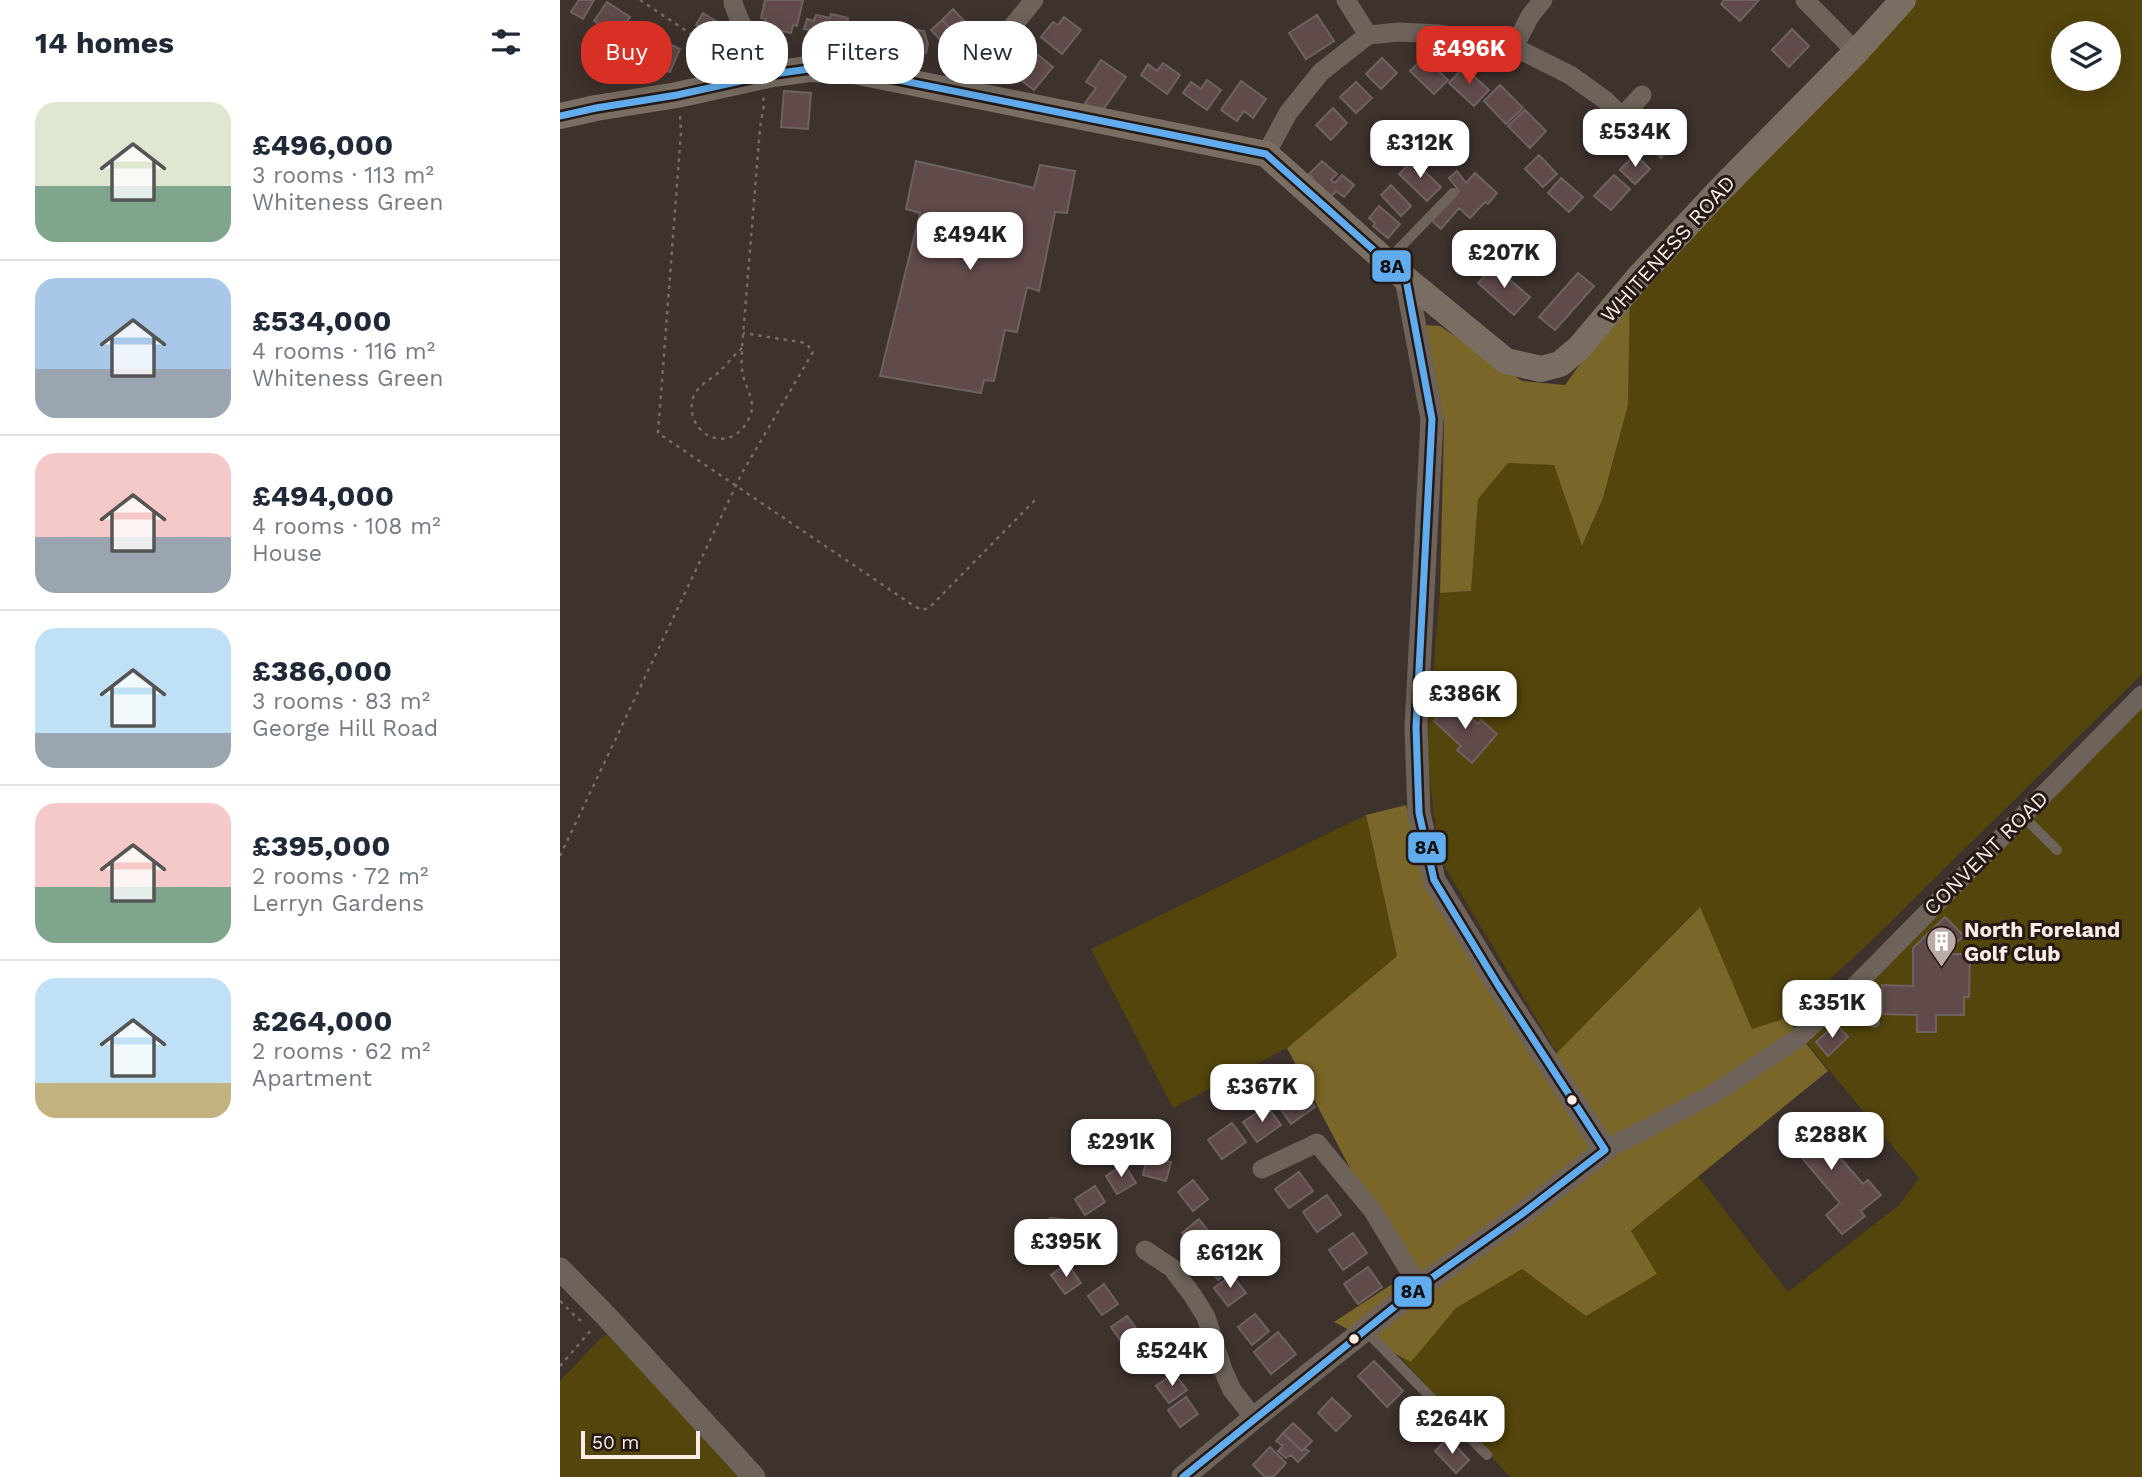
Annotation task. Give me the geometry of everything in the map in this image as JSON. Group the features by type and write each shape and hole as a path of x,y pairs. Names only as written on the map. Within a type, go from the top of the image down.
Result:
{"main road":[{"name":"WHITENESS ROAD","path":"1265,154 1396,270 1506,361 1536,369 1549,368 1560,364 1579,348 1637,279 1717,193 1856,52 1903,0"},
{"path":"788,69 854,71 1265,154"},
{"path":"560,116 677,95 713,84"}],"street":[{"path":"733,0 739,21"},
{"path":"967,95 975,72 1034,0"},
{"path":"1346,0 1368,35"},
{"path":"1514,47 1530,16 1543,0"},
{"path":"1805,0 1856,52"},
{"path":"1265,154 1288,113 1321,72 1368,35 1399,32 1440,34 1514,47 1570,75 1605,100 1622,117"},
{"path":"1606,134 1642,95"},
{"path":"1396,270 1432,419 1416,728 1419,813 1434,880 1498,985 1605,1150"},
{"name":"CONVENT ROAD","path":"1183,1477 1419,1287 1522,1214 1605,1150 1713,1094 1797,1039 1852,989 2142,695"},
{"path":"1262,1169 1317,1143 1373,1211 1419,1287"},
{"path":"1145,1250 1172,1268 1193,1296 1206,1317 1232,1390 1254,1418"},
{"path":"560,1269 754,1477"}],"lane":[{"path":"1396,270 1454,193"},
{"path":"2023,816 2057,850"},
{"path":"1852,989 1875,1023"},
{"path":"1366,1331 1487,1455"}],"path":[{"path":"640,0 686,32"},
{"path":"742,348 719,372 699,387 693,398 692,411 697,424 705,435 719,440 738,433 751,415 751,395 742,372 742,348 764,105 762,84"},
{"path":"677,95 681,132 658,433 922,610 929,608 1035,500"},
{"path":"560,856 736,487 813,352 806,343 743,333"},
{"path":"560,1366 595,1326 607,1317"}],"shaded area":[{"name":"North Foreland Golf Club","path":"1910,0 2142,0 2142,674 1864,948 1786,1018 1752,1029 1699,907 1557,1053 1440,859 1426,754 1440,593 1471,591 1478,499 1508,462 1554,465 1583,545 1603,498 1628,405 1630,295","holes":["1481,720 1497,734 1472,763 1461,746"]},
{"path":"1630,295 1628,405 1603,498 1582,546 1554,465 1508,463 1478,499 1471,591 1440,593 1444,423 1426,325 1440,326 1522,381 1565,385"},
{"name":"North Foreland Golf Club","path":"2142,701 2142,1477 1510,1477 1380,1335 1413,1299 1631,1232 1698,1176 1788,1292 1899,1205 1919,1178 1805,1041"},
{"path":"1406,805 1430,889 1543,1067 1700,907 1752,1029 1786,1018 1828,1071 1631,1231 1657,1274 1586,1316 1522,1269 1456,1308 1411,1362 1334,1322 1406,1275 1287,1048 1397,956 1366,815"},
{"path":"1366,815 1397,956 1287,1048 1173,1108 1091,949"},
{"path":"612,1331 748,1477 560,1477 560,1381 601,1338"}],"building":[{"path":"579,0 594,0 583,19 571,12"},
{"path":"765,0 803,0 797,26 793,25 791,33 788,32 788,21 766,21 761,18"},
{"path":"1724,0 1759,0 1740,21 1721,4"},
{"path":"607,2 630,17 627,21 594,21"},
{"path":"953,9 964,21 943,21"},
{"path":"703,13 716,21 698,21"},
{"path":"831,14 848,18 847,21 814,21 816,15 830,18"},
{"path":"1317,15 1334,41 1306,59 1289,33"},
{"path":"1064,17 1081,30 1062,54 1041,37 1053,22 1058,25"},
{"path":"938,24 938,37 931,30"},
{"path":"1792,29 1809,46 1789,67 1772,50"},
{"path":"924,31 928,44 924,53"},
{"path":"672,45 680,49 672,67"},
{"path":"1037,54 1053,67 1034,90 1026,84 1037,84"},
{"path":"1424,57 1448,80 1434,94 1410,71"},
{"path":"1382,58 1397,73 1381,89 1366,74"},
{"path":"1101,60 1126,77 1100,114 1085,103 1096,88 1086,82"},
{"path":"1163,63 1180,75 1167,94 1141,75 1148,64 1157,71"},
{"path":"1464,67 1489,90 1474,106 1449,83"},
{"path":"1207,80 1221,90 1207,110 1183,93 1191,82 1201,89"},
{"path":"1241,81 1266,99 1253,118 1244,111 1237,121 1221,110"},
{"path":"1356,82 1372,98 1356,113 1340,97"},
{"path":"1500,85 1523,108 1506,124 1484,101"},
{"path":"784,91 811,93 808,129 781,127"},
{"path":"1333,108 1347,123 1331,140 1316,125"},
{"path":"1525,110 1546,131 1530,148 1508,126"},
{"path":"1671,120 1685,134 1661,158 1647,144"},
{"path":"1635,154 1650,169 1635,184 1620,170"},
{"path":"1539,155 1557,174 1543,187 1525,169"},
{"path":"1413,160 1441,187 1427,201 1399,174"},
{"path":"916,161 1034,188 1040,165 1075,171 1067,213 1055,212 1039,291 1027,287 1017,332 1005,330 994,381 984,380 981,393 880,376 920,213 906,209"},
{"path":"1322,161 1337,174 1331,180 1335,183 1342,175 1354,185 1344,197 1336,191 1328,200 1308,181 1312,177 1309,174"},
{"path":"1457,171 1466,183 1475,173 1497,193 1470,218 1459,208 1441,229 1432,221 1459,191 1449,178"},
{"path":"1614,175 1630,189 1611,210 1594,196"},
{"path":"1561,178 1583,197 1569,212 1548,193"},
{"path":"1391,185 1411,206 1401,216 1381,195"},
{"path":"1379,206 1400,224 1388,238 1373,226 1375,223 1369,218"},
{"path":"1494,266 1530,297 1514,315 1478,283"},
{"path":"1578,273 1594,286 1555,330 1539,317"},
{"path":"1452,701 1478,724 1481,720 1497,734 1472,763 1457,750 1461,746 1434,721"},
{"name":"North Foreland Golf Club","path":"1945,917 1964,936 1942,954 1970,954 1969,997 1964,997 1964,1015 1936,1015 1936,1032 1917,1032 1917,1015 1882,1014 1882,985 1913,986 1913,948"},
{"path":"1836,1024 1848,1037 1828,1056 1816,1042"},
{"path":"1301,1087 1315,1107 1291,1124 1277,1104"},
{"path":"1267,1106 1281,1125 1257,1142 1243,1122"},
{"path":"1804,1114 1814,1125 1820,1120 1831,1133 1824,1139 1863,1184 1868,1180 1881,1195 1861,1211 1865,1216 1842,1234 1826,1215 1840,1203 1781,1133"},
{"path":"1232,1123 1246,1142 1222,1159 1208,1140"},
{"path":"1147,1156 1171,1162 1166,1181 1143,1175"},
{"path":"1124,1164 1136,1183 1117,1194 1106,1176"},
{"path":"1299,1172 1313,1191 1289,1208 1275,1189"},
{"path":"1193,1180 1208,1199 1193,1211 1178,1192"},
{"path":"1095,1186 1105,1202 1085,1215 1075,1199"},
{"path":"1327,1195 1341,1215 1317,1232 1303,1212"},
{"path":"1050,1218 1069,1220 1066,1244 1048,1242"},
{"path":"1199,1219 1213,1237 1195,1250 1182,1233"},
{"path":"1353,1233 1367,1253 1343,1270 1329,1250"},
{"path":"1219,1250 1233,1269 1218,1280 1204,1261"},
{"path":"1067,1263 1081,1283 1065,1294 1051,1275"},
{"path":"1368,1267 1382,1287 1358,1304 1344,1284"},
{"path":"1232,1275 1246,1293 1228,1306 1214,1288"},
{"path":"1104,1284 1118,1304 1102,1315 1088,1296"},
{"path":"1255,1314 1269,1331 1252,1345 1238,1327"},
{"path":"1127,1316 1141,1335 1125,1347 1111,1327"},
{"path":"1278,1332 1296,1354 1271,1374 1254,1352"},
{"path":"1151,1335 1163,1352 1145,1365 1133,1348"},
{"path":"1374,1361 1403,1391 1387,1407 1358,1376"},
{"path":"1174,1373 1187,1390 1169,1403 1156,1386"},
{"path":"1186,1397 1198,1414 1180,1427 1168,1410"},
{"path":"1332,1398 1351,1416 1336,1431 1318,1413"},
{"path":"1293,1423 1312,1441 1302,1451 1283,1433"},
{"path":"1283,1433 1302,1451 1309,1451 1298,1462 1291,1455 1286,1458 1278,1451 1283,1446 1276,1441"},
{"path":"1448,1438 1469,1460 1456,1473 1435,1451"},
{"path":"1270,1447 1286,1463 1273,1477 1265,1477 1253,1465"}],"transit line":[{"name":"8A","path":"560,116 773,74 809,69 854,71 1266,154 1406,279 1432,419 1416,728 1419,813 1434,880 1498,985 1605,1150 1522,1214 1419,1287 1183,1477"}],"place":[{"name":"North Foreland Golf Club","path":"1941,969"}]}
